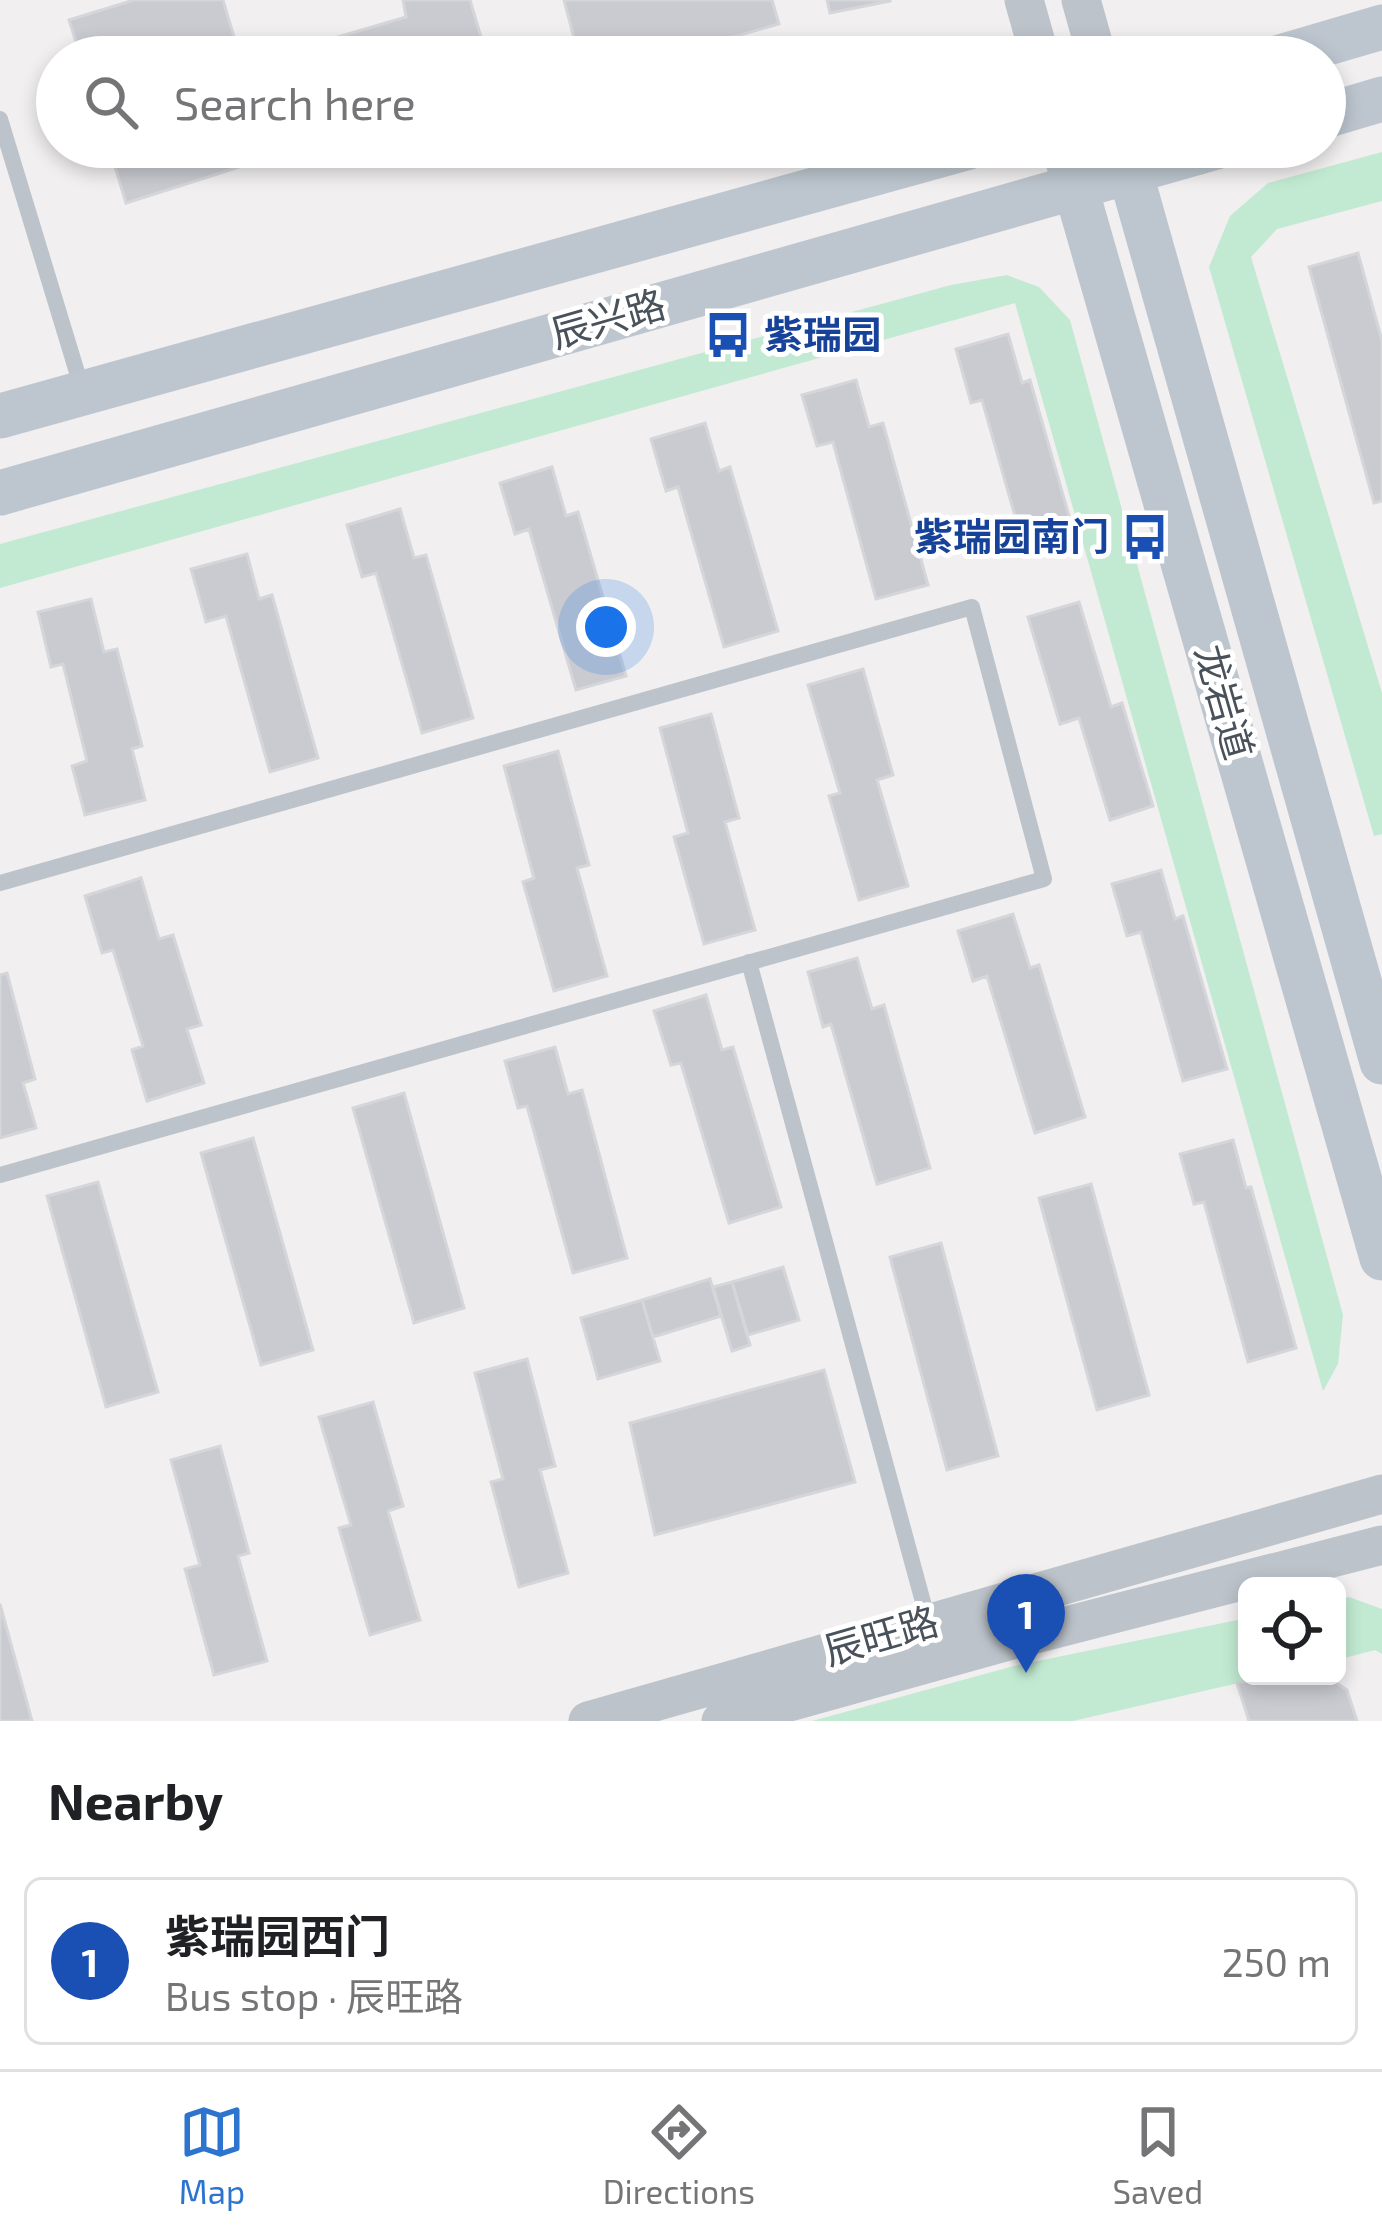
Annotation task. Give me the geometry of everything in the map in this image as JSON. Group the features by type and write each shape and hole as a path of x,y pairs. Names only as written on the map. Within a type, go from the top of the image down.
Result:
{"main road":[{"path":"1346,38 1382,27"},
{"path":"1346,110 1382,99"},
{"name":"辰兴路","path":"0,416 893,168"},
{"name":"辰兴路","path":"0,493 1069,168"},
{"name":"龙岩道","path":"1069,168 1382,1258"},
{"name":"龙岩道","path":"1128,168 1382,1062"}],"street":[{"path":"1024,0 1034,36"},
{"path":"1081,0 1091,36"},
{"name":"辰旺路","path":"721,1721 933,1641 1382,1494"},
{"name":"辰旺路","path":"588,1721 1365,1549 1382,1532"}],"lane":[{"path":"0,119 83,393"},
{"path":"0,883 972,607 1044,879 0,1175"},
{"path":"749,962 933,1641"}],"green space":[{"path":"1382,152 1382,201 1277,229 1251,257 1382,693 1382,834 1374,836 1209,267 1230,216 1268,183 1323,168 1346,168 1346,162"},
{"path":"1007,275 1039,287 1070,320 1343,1315 1338,1364 1323,1391 1015,303 0,588 0,544 951,285"},
{"path":"1346,1598 1382,1609 1382,1654 1375,1650 1346,1658"},
{"path":"1238,1620 1238,1683 1073,1721 812,1721 1014,1666"}],"building":[{"path":"134,0 223,0 234,36 74,36 69,20"},
{"path":"403,0 470,0 481,36 341,36 406,17"},
{"path":"564,0 772,0 779,24 736,36 573,36"},
{"path":"827,0 890,0 890,1 830,13"},
{"path":"115,168 236,168 126,203"},
{"path":"1358,253 1382,341 1382,501 1374,503 1309,267"},
{"path":"1008,334 1022,383 1030,380 1075,537 1025,551 982,400 971,403 956,349"},
{"path":"856,380 869,427 883,423 928,585 876,599 833,442 817,446 802,395"},
{"path":"705,423 719,471 730,467 778,631 724,647 678,487 666,491 651,439"},
{"path":"552,467 566,516 578,512 626,676 576,690 529,529 515,534 500,483"},
{"path":"400,509 414,558 426,555 473,718 422,733 376,573 362,577 347,525"},
{"path":"247,554 259,599 272,595 318,758 270,772 226,616 206,622 191,569"},
{"path":"91,599 104,652 117,649 142,746 132,749 145,800 85,815 72,766 87,761 63,664 51,667 38,612"},
{"path":"1079,602 1111,707 1122,703 1153,806 1110,820 1079,718 1060,724 1028,617"},
{"path":"863,669 893,775 877,780 908,886 859,900 829,796 840,793 808,685"},
{"path":"711,714 739,818 725,822 755,930 704,944 674,837 688,833 660,728"},
{"path":"558,751 589,865 577,868 607,976 554,991 523,882 534,878 504,766"},
{"path":"1161,870 1175,919 1183,916 1227,1069 1183,1081 1141,932 1127,936 1112,884"},
{"path":"141,878 159,939 173,935 201,1025 187,1029 204,1083 147,1101 132,1050 143,1046 113,950 102,953 85,896"},
{"path":"1013,914 1030,968 1039,965 1085,1117 1035,1133 987,976 973,981 958,931"},
{"path":"857,958 872,1009 884,1005 930,1168 877,1184 831,1024 823,1027 808,972"},
{"path":"7,973 35,1079 23,1083 36,1128 0,1138 0,975"},
{"path":"706,995 722,1050 733,1047 781,1207 729,1223 681,1063 671,1065 654,1011"},
{"path":"555,1047 568,1094 582,1090 627,1258 573,1273 527,1106 518,1108 505,1061"},
{"path":"404,1093 464,1308 414,1323 353,1108"},
{"path":"253,1138 313,1350 261,1365 201,1153"},
{"path":"1233,1140 1246,1188 1251,1187 1296,1348 1248,1362 1204,1202 1194,1204 1180,1154"},
{"path":"98,1182 158,1392 106,1407 47,1196"},
{"path":"1091,1184 1149,1395 1097,1410 1039,1198"},
{"path":"941,1243 998,1456 947,1470 890,1257"},
{"path":"783,1267 799,1320 748,1335 732,1282"},
{"path":"710,1279 721,1316 653,1337 642,1300"},
{"path":"732,1282 750,1345 732,1351 713,1287"},
{"path":"642,1300 660,1361 598,1379 581,1318"},
{"path":"527,1359 555,1466 540,1470 568,1573 519,1587 491,1482 503,1479 475,1373"},
{"path":"824,1370 855,1482 655,1535 630,1423"},
{"path":"373,1402 403,1506 388,1511 420,1620 370,1635 339,1528 351,1525 319,1417"},
{"path":"220,1446 249,1553 238,1556 267,1661 214,1675 185,1569 200,1565 171,1460"},
{"path":"0,1604 32,1721 0,1721"},
{"path":"1237,1683 1340,1685 1347,1690 1357,1721 1249,1721"}],"place":[{"name":"紫瑞园","path":"728,335"},
{"name":"紫瑞园南门","path":"1145,537"},
{"name":"紫瑞园西门","path":"1026,1673"}]}
